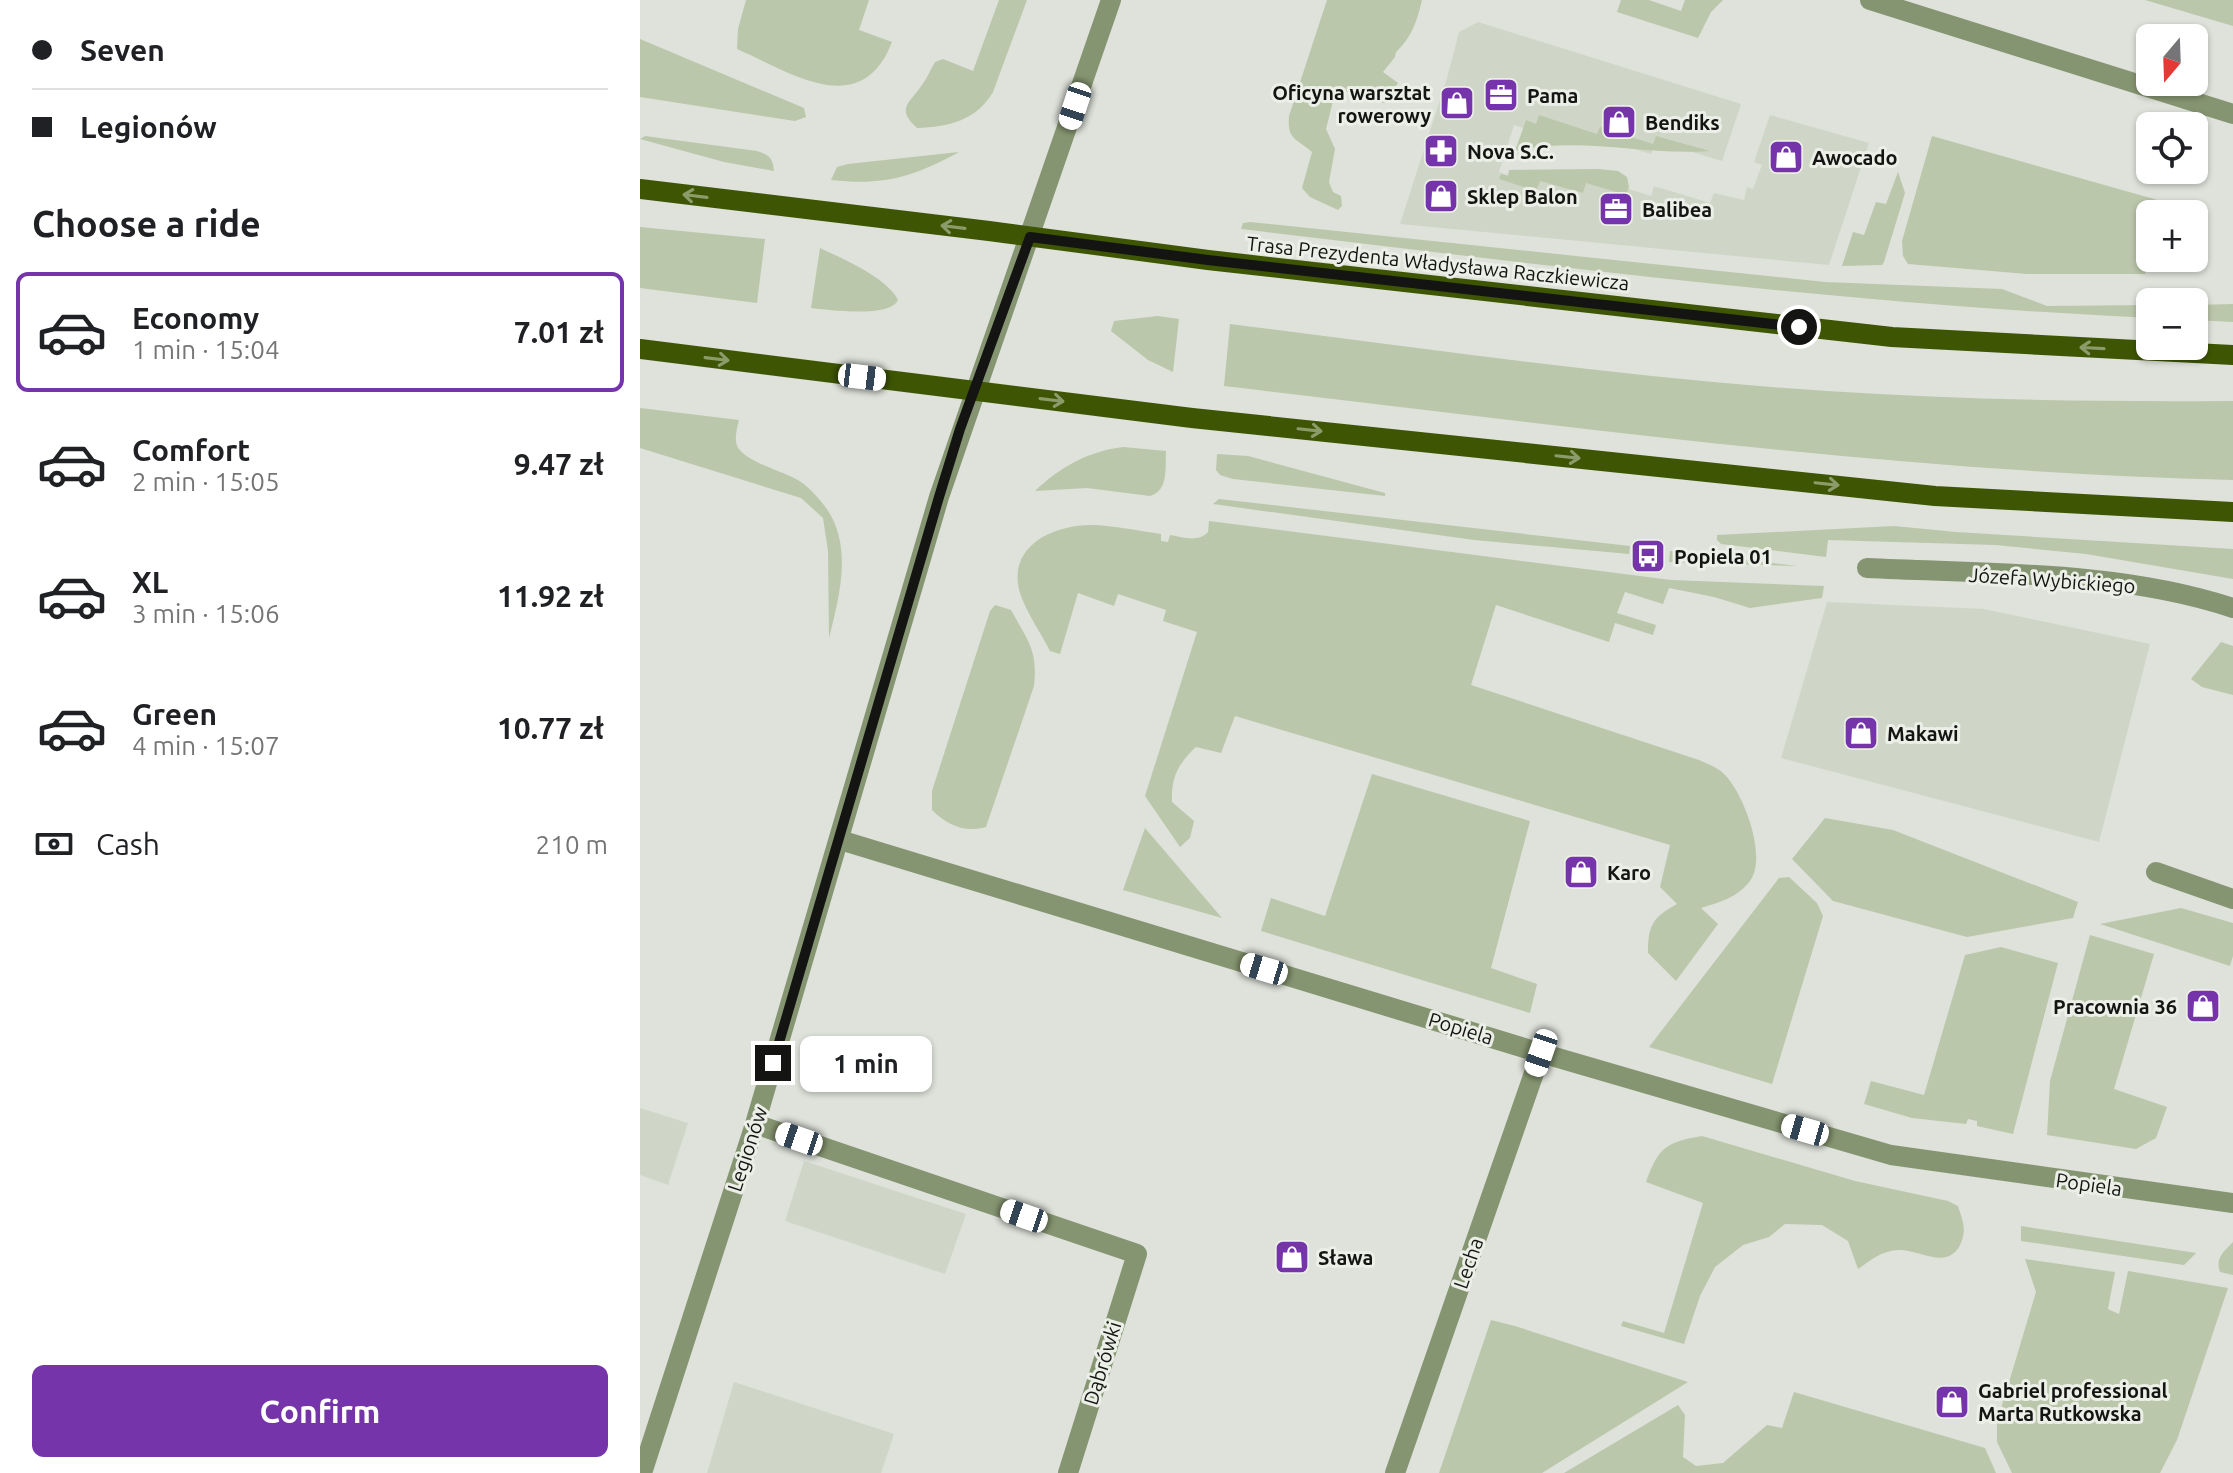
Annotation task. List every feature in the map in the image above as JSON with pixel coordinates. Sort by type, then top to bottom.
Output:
[{"type":"main road","name":"Trasa Prezydenta Władysława Raczkiewicza","points":[[640,189],[1208,260],[1892,337],[2233,355]]},
{"type":"main road","points":[[640,349],[1192,418],[1935,496],[2233,512]]},
{"type":"street","name":"Legionów","points":[[642,1473],[755,1124],[939,497],[1111,0]]},
{"type":"street","points":[[1870,0],[2233,114]]},
{"type":"street","name":"Józefa Wybickiego","points":[[1867,568],[2126,583],[2195,596],[2233,608]]},
{"type":"street","name":"Popiela","points":[[840,840],[1541,1053],[1891,1155],[2233,1203]]},
{"type":"street","points":[[2156,872],[2233,899]]},
{"type":"street","name":"Lecha","points":[[1395,1473],[1541,1053]]},
{"type":"street","name":"Dąbrówki","points":[[755,1124],[1137,1254],[1068,1473]]},
{"type":"shaded area","points":[[1478,22],[1741,104],[1722,161],[1656,141],[1651,154],[1598,138],[1532,131],[1514,125],[1499,172],[1538,185],[1543,171],[1585,183],[1588,176],[1651,196],[1654,186],[1710,203],[1714,193],[1744,200],[1747,187],[1753,189],[1762,165],[1754,162],[1770,115],[1869,143],[1829,265],[1400,224],[1459,32]]},
{"type":"shaded area","points":[[1827,602],[1984,609],[2150,644],[2099,842],[1781,758]]},
{"type":"shaded area","points":[[640,1108],[688,1123],[668,1185],[640,1175]]},
{"type":"shaded area","points":[[804,1161],[966,1214],[945,1274],[785,1221]]},
{"type":"shaded area","points":[[734,1382],[894,1434],[881,1473],[707,1473]]},
{"type":"green space","points":[[746,0],[869,0],[859,30],[892,42],[879,66],[862,80],[843,85],[801,78],[737,49],[738,29]]},
{"type":"green space","points":[[999,0],[1027,0],[993,92],[970,116],[950,124],[917,128],[907,115],[909,101],[935,62],[943,59],[973,71]]},
{"type":"green space","points":[[1327,0],[1422,0],[1410,34],[1383,72],[1398,83],[1385,103],[1371,102],[1344,91],[1333,101],[1326,129],[1335,149],[1329,182],[1333,192],[1341,196],[1342,206],[1338,210],[1310,197],[1302,188],[1312,152],[1294,138],[1289,124]]},
{"type":"green space","points":[[1621,0],[1649,0],[1681,11],[1685,0],[1723,0],[1711,12],[1698,38],[1617,12]]},
{"type":"green space","points":[[2145,0],[2233,0],[2233,26]]},
{"type":"green space","points":[[640,39],[804,108],[806,117],[795,121],[640,97]]},
{"type":"green space","points":[[1539,115],[1597,134],[1600,127],[1653,144],[1656,136],[1710,151],[1564,145],[1515,151],[1526,120],[1536,124]]},
{"type":"green space","points":[[645,136],[757,151],[770,158],[774,171],[724,162],[640,139]]},
{"type":"green space","points":[[1932,136],[2157,200],[2136,200],[2136,272],[2145,274],[2027,274],[1908,264],[1903,256],[1902,241]]},
{"type":"green space","points":[[959,152],[897,178],[866,182],[831,180],[837,167],[848,164]]},
{"type":"green space","points":[[1509,170],[1618,171],[1627,177],[1629,187],[1626,195],[1586,183],[1583,193],[1540,181],[1536,191],[1499,179],[1501,174],[1508,176]]},
{"type":"green space","points":[[1898,172],[1905,193],[1884,262],[1882,265],[1842,266],[1853,232],[1864,235],[1876,202],[1886,204]]},
{"type":"green space","points":[[1243,223],[1825,282],[2002,289],[2047,306],[2136,305],[2136,317],[1922,303],[1695,282],[1241,229]]},
{"type":"green space","points":[[640,227],[765,239],[757,303],[640,288]]},
{"type":"green space","points":[[820,248],[885,284],[898,300],[893,306],[872,311],[811,308]]},
{"type":"green space","points":[[2233,304],[2233,322],[2208,321],[2208,305]]},
{"type":"green space","points":[[1158,316],[1179,319],[1173,372],[1148,360],[1111,331],[1114,321]]},
{"type":"green space","points":[[1230,324],[1528,362],[1752,385],[1979,398],[2233,401],[2233,480],[2106,475],[1854,457],[1601,431],[1224,386]]},
{"type":"green space","points":[[640,408],[739,420],[736,442],[743,453],[807,486],[818,498],[830,513],[841,547],[841,583],[829,638],[828,551],[823,518],[801,498],[640,448]]},
{"type":"green space","points":[[1123,447],[1166,451],[1165,478],[1156,493],[1150,496],[1087,488],[1035,491],[1076,462],[1098,452]]},
{"type":"green space","points":[[1217,454],[1248,456],[1385,493],[1385,496],[1233,479],[1220,475],[1216,470]]},
{"type":"green space","points":[[1219,499],[1630,546],[1629,554],[1474,540],[1213,504]]},
{"type":"green space","points":[[1209,521],[1671,580],[1824,586],[1822,598],[1750,608],[1669,588],[1663,604],[1625,592],[1617,613],[1656,625],[1653,635],[1615,623],[1609,642],[1496,605],[1471,685],[1699,760],[1722,772],[1738,793],[1755,841],[1755,870],[1740,892],[1701,908],[1718,924],[1676,981],[1648,953],[1649,935],[1654,923],[1662,913],[1677,904],[1660,887],[1670,845],[1235,716],[1221,753],[1196,747],[1177,772],[1172,802],[1194,821],[1190,838],[1180,847],[1145,796],[1197,632],[1163,621],[1166,610],[1118,594],[1114,606],[1078,593],[1060,654],[1050,651],[1021,596],[1019,564],[1036,542],[1063,529],[1111,526],[1161,534],[1161,541],[1168,542],[1170,535],[1190,538],[1204,535],[1208,532]]},
{"type":"green space","points":[[1894,526],[2233,549],[2233,579],[2086,554],[1995,545],[1828,540],[1826,557],[1721,544],[1717,540],[1717,535]]},
{"type":"green space","points":[[1670,551],[1798,566],[1669,562]]},
{"type":"green space","points":[[995,605],[1011,610],[1027,638],[1033,654],[1034,686],[986,827],[963,828],[950,824],[932,810],[932,791],[990,611]]},
{"type":"green space","points":[[2221,642],[2233,646],[2233,695],[2202,687],[2191,679]]},
{"type":"green space","points":[[1372,774],[1530,821],[1491,968],[1537,984],[1530,1013],[1261,931],[1271,898],[1325,916]]},
{"type":"green space","points":[[1825,818],[1893,830],[2078,902],[2073,918],[1967,937],[1833,901],[1792,859]]},
{"type":"green space","points":[[1145,828],[1222,918],[1123,890]]},
{"type":"green space","points":[[1789,877],[1817,903],[1823,916],[1772,1084],[1649,1047],[1779,878]]},
{"type":"green space","points":[[2181,908],[2233,923],[2230,966],[2100,924]]},
{"type":"green space","points":[[2090,935],[2154,954],[2114,1089],[2167,1107],[2156,1138],[2136,1149],[2047,1135],[2050,1081]]},
{"type":"green space","points":[[2001,947],[2058,963],[2013,1134],[1977,1126],[1977,1121],[1968,1119],[1966,1124],[1912,1118],[1864,1104],[1871,1081],[1924,1095],[1965,955]]},
{"type":"green space","points":[[1702,1136],[1855,1181],[1948,1201],[1958,1206],[1961,1215],[1964,1229],[1961,1243],[1949,1256],[1941,1258],[1898,1250],[1876,1256],[1858,1269],[1848,1241],[1822,1225],[1785,1224],[1769,1237],[1743,1245],[1715,1267],[1700,1296],[1684,1344],[1621,1326],[1623,1321],[1664,1333],[1703,1203],[1646,1182],[1665,1148]]},
{"type":"green space","points":[[2021,1226],[2196,1253],[2184,1265],[2021,1241]]},
{"type":"green space","points":[[2233,1242],[2233,1275],[2220,1272],[2219,1262]]},
{"type":"green space","points":[[2025,1259],[2115,1272],[2108,1309],[2119,1314],[2128,1271],[2228,1288],[2177,1440],[2160,1473],[2012,1473],[1997,1442],[1997,1422],[2036,1292]]},
{"type":"green space","points":[[1491,1320],[1688,1382],[1542,1473],[1439,1473]]},
{"type":"green space","points":[[1794,1392],[1985,1448],[1996,1473],[1564,1473],[1678,1405],[1685,1415],[1683,1457],[1696,1466],[1723,1463],[1767,1425],[1782,1428]]},
{"type":"place","name":"Pama","points":[[1501,95]]},
{"type":"place","name":"Oficyna warsztat rowerowy","points":[[1457,103]]},
{"type":"place","name":"Bendiks","points":[[1619,122]]},
{"type":"place","name":"Nova S.C.","points":[[1441,151]]},
{"type":"place","name":"Awocado","points":[[1786,157]]},
{"type":"place","name":"Sklep Balon","points":[[1441,196]]},
{"type":"place","name":"Balibea","points":[[1616,209]]},
{"type":"place","name":"Popiela 01","points":[[1648,556]]},
{"type":"place","name":"Makawi","points":[[1861,733]]},
{"type":"place","name":"Karo","points":[[1581,872]]},
{"type":"place","name":"Pracownia 36","points":[[2203,1006]]},
{"type":"place","name":"Sława","points":[[1292,1257]]},
{"type":"place","name":"Gabriel professional Marta Rutkowska","points":[[1952,1402]]},
{"type":"route","points":[[773,1063],[960,429],[1030,237],[1799,327]]}]
